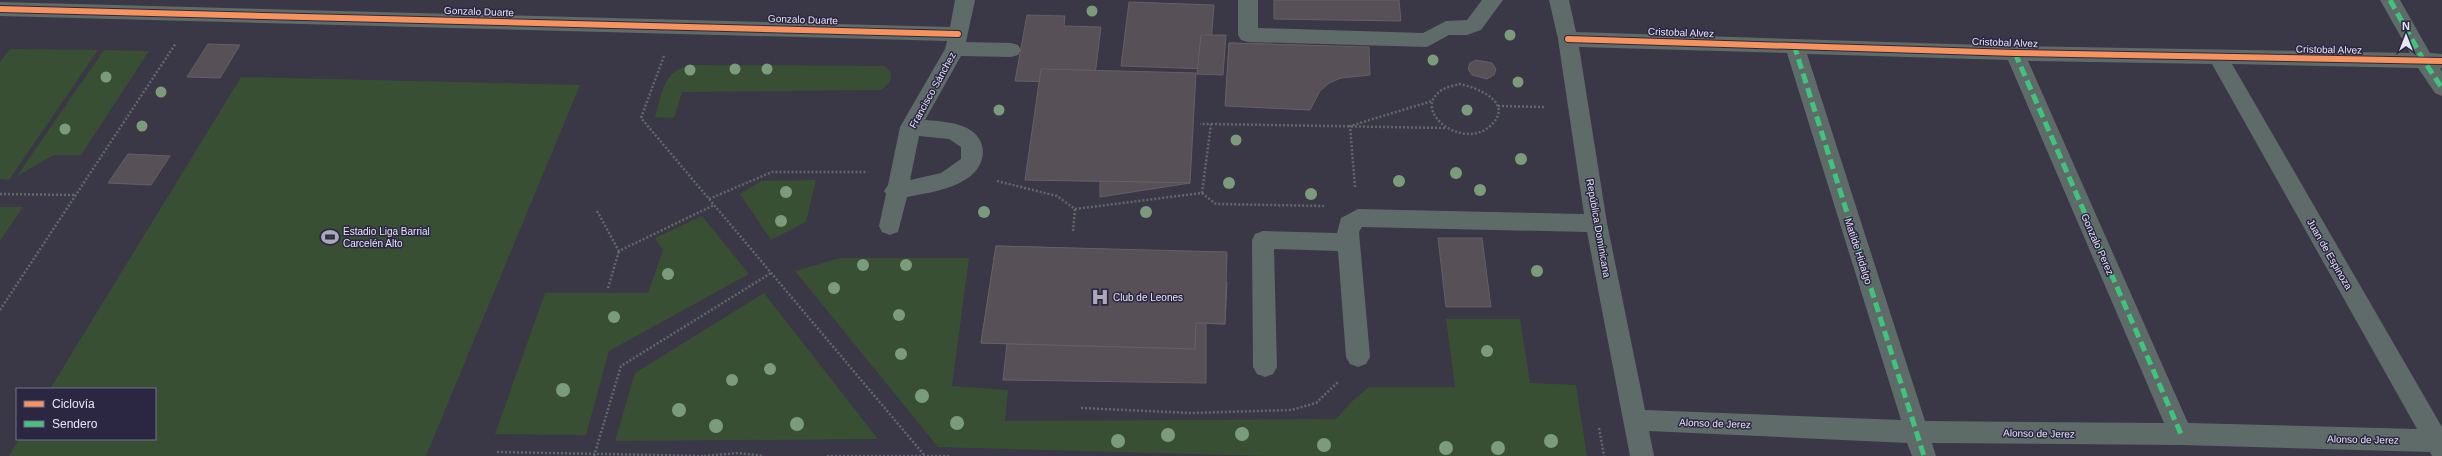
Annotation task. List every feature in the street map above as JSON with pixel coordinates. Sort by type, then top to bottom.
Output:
[{"type":"street","name":"Francisco Sánchez","points":[[890,226],[897,182],[910,127],[956,42],[965,0]]},
{"type":"street","points":[[1248,0],[1248,34],[1427,40],[1446,28],[1457,30],[1474,24],[1480,20],[1486,6],[1493,0]]},
{"type":"street","name":"República Dominicana","points":[[1559,0],[1568,39],[1596,223],[1642,456]]},
{"type":"street","points":[[2390,0],[2433,61],[2442,88]]},
{"type":"street","name":"Gonzalo Duarte","points":[[0,9],[186,9],[677,26],[956,42],[1011,50]]},
{"type":"street","name":"Cristobal Alvez","points":[[1568,39],[2015,53],[2433,61]]},
{"type":"street","name":"Matilde Hidalgo","points":[[1794,45],[1924,456]]},
{"type":"street","name":"Gonzalo Perez","points":[[2015,53],[2181,434]]},
{"type":"street","name":"Juan de Espinoza","points":[[2218,57],[2440,444]]},
{"type":"street","points":[[897,182],[952,177],[965,170],[972,160],[973,148],[968,139],[958,132],[910,127]]},
{"type":"street","points":[[1358,357],[1349,242],[1349,224],[1357,212],[1596,223]]},
{"type":"street","points":[[1266,367],[1263,240],[1349,242]]},
{"type":"street","name":"Alonso de Jerez","points":[[1636,420],[1916,432],[2181,434],[2440,444]]},
{"type":"path","points":[[0,310],[76,195],[186,9]]},
{"type":"path","points":[[677,26],[641,118],[925,456]]},
{"type":"path","points":[[1472,85],[1483,90],[1492,97],[1498,106],[1497,116],[1492,125],[1482,131],[1470,134],[1457,133],[1445,128],[1436,120],[1431,110],[1432,101],[1437,92],[1446,86],[1472,85]]},
{"type":"path","points":[[1498,106],[1547,107],[1546,100]]},
{"type":"path","points":[[1350,126],[1432,101]]},
{"type":"path","points":[[1200,124],[1445,128]]},
{"type":"path","points":[[1202,193],[1211,124]]},
{"type":"path","points":[[952,177],[1000,181],[1057,196],[1075,208],[1202,193],[1216,204],[1357,212],[1350,126]]},
{"type":"path","points":[[709,199],[772,172],[897,182]]},
{"type":"path","points":[[0,194],[76,195]]},
{"type":"path","points":[[619,251],[714,205]]},
{"type":"path","points":[[1073,231],[1075,208]]},
{"type":"path","points":[[597,211],[619,251],[608,288]]},
{"type":"path","points":[[595,454],[621,366],[771,273]]},
{"type":"path","points":[[1081,408],[1191,413],[1244,413],[1291,410],[1316,403],[1346,375],[1358,357]]},
{"type":"path","points":[[498,452],[704,456],[738,453],[764,456]]},
{"type":"path","points":[[827,456],[950,456]]},
{"type":"green space","points":[[10,49],[98,50],[9,180],[0,179],[0,62]]},
{"type":"green space","points":[[104,50],[149,51],[81,155],[54,155],[17,176]]},
{"type":"green space","points":[[691,65],[885,66],[890,73],[891,79],[890,82],[881,90],[682,92],[674,118],[655,117],[662,92],[669,78],[675,72]]},
{"type":"green space","name":"Estadio Liga Barrial Carcelén Alto","points":[[241,77],[580,85],[426,456],[9,456],[18,440],[156,440],[156,388],[51,388]]},
{"type":"green space","points":[[816,180],[806,222],[771,240],[740,194],[761,181]]},
{"type":"green space","points":[[0,207],[23,207],[0,241]]},
{"type":"green space","points":[[702,216],[749,274],[609,351],[586,435],[495,434],[545,293],[648,293],[663,250],[655,238]]},
{"type":"green space","points":[[840,258],[969,258],[952,386],[1008,390],[1005,421],[1336,419],[1350,403],[1369,387],[1455,387],[1446,319],[1520,319],[1530,383],[1576,385],[1587,456],[1268,456],[938,447],[795,271]]},
{"type":"green space","points":[[764,293],[878,439],[615,441],[635,373]]},
{"type":"building","points":[[1274,0],[1399,0],[1401,21],[1274,19]]},
{"type":"building","points":[[1129,2],[1214,5],[1209,69],[1121,66]]},
{"type":"building","points":[[1027,15],[1065,16],[1064,26],[1101,27],[1094,83],[1015,81]]},
{"type":"building","points":[[1201,35],[1226,35],[1223,75],[1197,74]]},
{"type":"building","points":[[1229,43],[1327,46],[1326,85],[1227,82]]},
{"type":"building","points":[[1229,43],[1369,47],[1370,75],[1341,78],[1329,83],[1320,91],[1310,110],[1225,106]]},
{"type":"building","points":[[208,44],[240,45],[220,78],[187,77]]},
{"type":"building","points":[[1476,60],[1492,63],[1496,69],[1494,75],[1487,79],[1472,75],[1468,69],[1470,63]]},
{"type":"building","points":[[1041,69],[1196,73],[1190,183],[1025,180]]},
{"type":"building","points":[[128,154],[170,156],[151,185],[108,183]]},
{"type":"building","points":[[1100,181],[1190,183],[1100,197]]},
{"type":"building","points":[[1438,238],[1482,238],[1491,307],[1446,307]]},
{"type":"building","points":[[996,246],[1130,250],[1128,282],[1227,282],[1225,324],[1196,323],[1195,349],[981,343]]},
{"type":"building","points":[[996,246],[1227,252],[1225,324],[1196,323],[1195,349],[981,343]]},
{"type":"building","points":[[1196,323],[1206,323],[1206,383],[1003,380],[1007,344],[1195,349]]},
{"type":"marked path","points":[[2390,0],[2424,61],[2442,88]]},
{"type":"marked path","points":[[1794,45],[1924,456]]},
{"type":"marked path","points":[[2015,53],[2181,434]]},
{"type":"cycle path","points":[[0,9],[958,34]]},
{"type":"cycle path","points":[[1568,39],[2015,53],[2442,61]]},
{"type":"place","name":"Estadio Liga Barrial Carcelén Alto","points":[[330,237]]},
{"type":"place","name":"Club de Leones","points":[[1100,297]]}]
